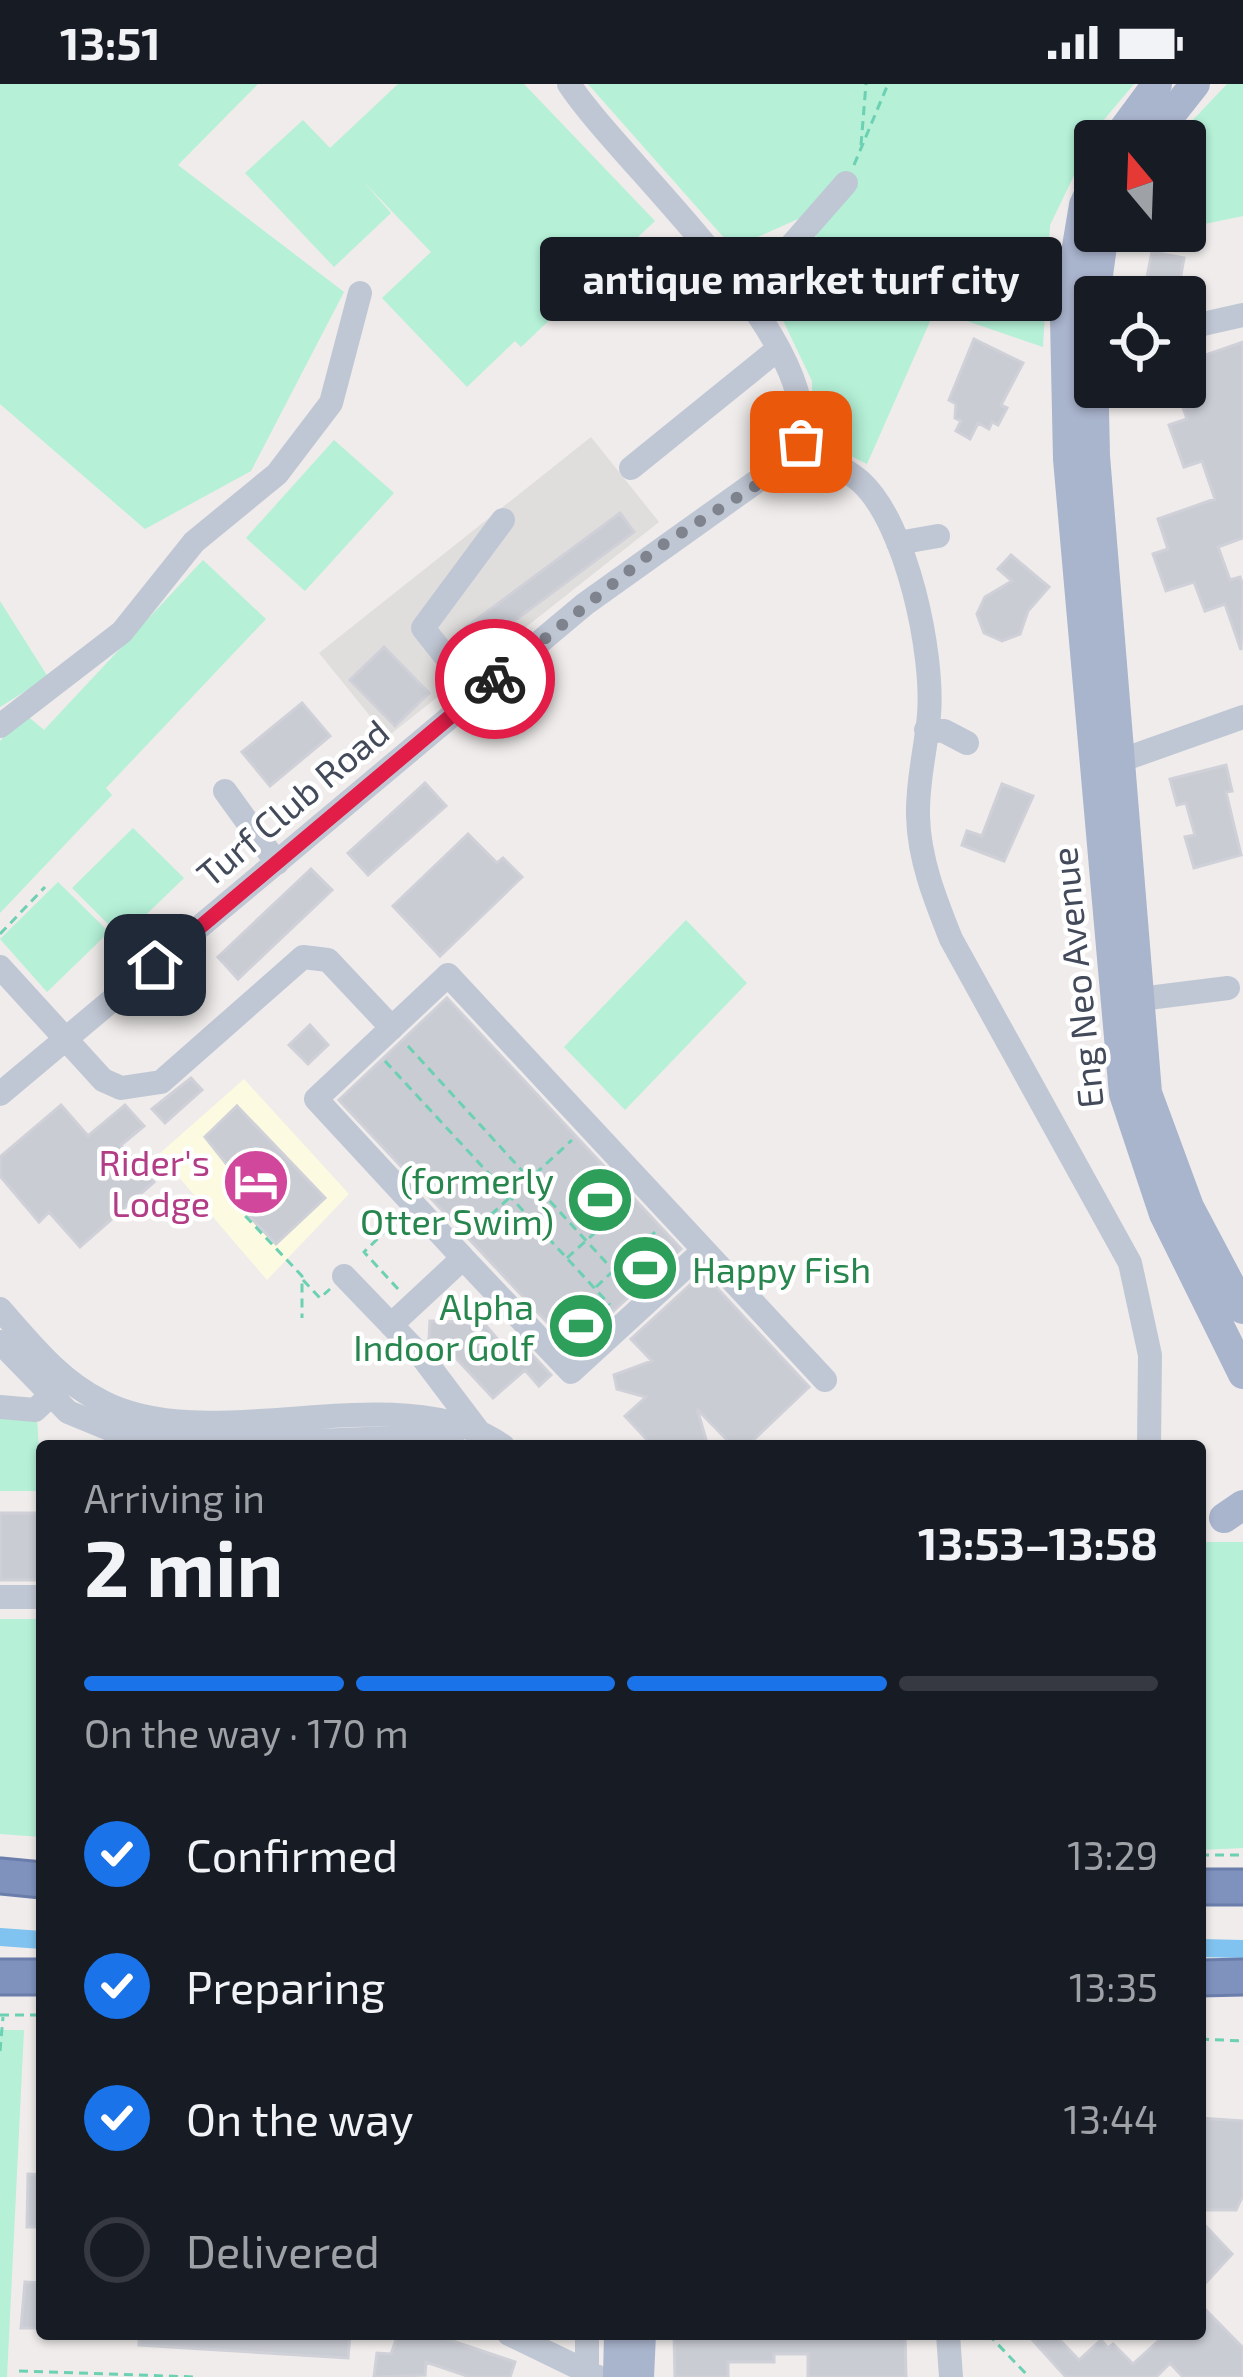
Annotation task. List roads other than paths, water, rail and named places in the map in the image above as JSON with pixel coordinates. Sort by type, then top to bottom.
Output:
[{"type":"highway","points":[[0,1876],[36,1878]]},
{"type":"highway","points":[[1206,1887],[1243,1887]]},
{"type":"highway","points":[[0,1977],[36,1977]]},
{"type":"highway","points":[[1206,1978],[1243,1977]]},
{"type":"main road","points":[[1130,120],[1157,84]]},
{"type":"main road","points":[[1167,120],[1195,84]]},
{"type":"main road","name":"Eng Neo Avenue","points":[[1076,252],[1065,318],[1068,459],[1105,756],[1134,1137],[1164,1214],[1243,1374]]},
{"type":"main road","name":"Eng Neo Avenue","points":[[1094,408],[1105,756]]},
{"type":"main road","name":"Eng Neo Avenue","points":[[1127,1000],[1156,1127],[1189,1207],[1243,1309]]},
{"type":"main road","points":[[618,2377],[619,2340]]},
{"type":"main road","points":[[639,2377],[641,2340]]},
{"type":"street","name":"Turf Club Road","points":[[0,1094],[656,549],[774,474],[795,454],[804,406],[747,296],[569,84]]},
{"type":"street","points":[[747,296],[846,183]]},
{"type":"street","points":[[0,726],[122,632],[194,542],[277,474],[331,403],[360,293]]},
{"type":"street","points":[[1206,323],[1243,315]]},
{"type":"street","points":[[631,468],[777,350]]},
{"type":"street","points":[[807,447],[861,482],[882,508],[898,543],[921,633],[926,730],[918,818],[931,889],[951,939],[1130,1263],[1150,1355],[1149,1440]]},
{"type":"street","points":[[476,695],[424,628],[502,520]]},
{"type":"street","points":[[898,543],[938,536]]},
{"type":"street","points":[[1105,756],[1160,744],[1243,716]]},
{"type":"street","points":[[926,730],[944,730],[967,743]]},
{"type":"street","points":[[225,791],[277,863]]},
{"type":"street","points":[[0,967],[104,1080],[121,1088],[161,1082],[290,965],[317,955],[328,959],[392,1028]]},
{"type":"street","points":[[704,1250],[571,1372],[316,1099],[448,975],[646,1186],[825,1380]]},
{"type":"street","points":[[1127,1000],[1228,988]]},
{"type":"street","points":[[391,1325],[459,1253]]},
{"type":"street","points":[[344,1276],[391,1325],[481,1437]]},
{"type":"street","points":[[0,1309],[71,1383],[106,1404],[240,1421],[430,1417],[481,1437]]},
{"type":"street","points":[[0,1342],[50,1396],[99,1428],[152,1439],[198,1440]]},
{"type":"street","points":[[0,1408],[35,1410],[50,1396]]},
{"type":"street","points":[[341,1440],[430,1440]]},
{"type":"street","points":[[0,1597],[36,1597]]},
{"type":"street","points":[[521,2340],[592,2375]]},
{"type":"street","points":[[588,2340],[592,2375]]},
{"type":"street","points":[[948,2340],[951,2377]]},
{"type":"waterway","points":[[0,1937],[36,1940]]},
{"type":"waterway","points":[[1206,1948],[1243,1949]]},
{"type":"place","name":"antique market turf city","points":[[801,442]]},
{"type":"place","name":"Rider's Lodge","points":[[256,1182]]},
{"type":"place","name":"(formerly Otter Swim)","points":[[600,1200]]},
{"type":"place","name":"Happy Fish","points":[[645,1268]]},
{"type":"place","name":"Alpha Indoor Golf","points":[[581,1326]]}]
